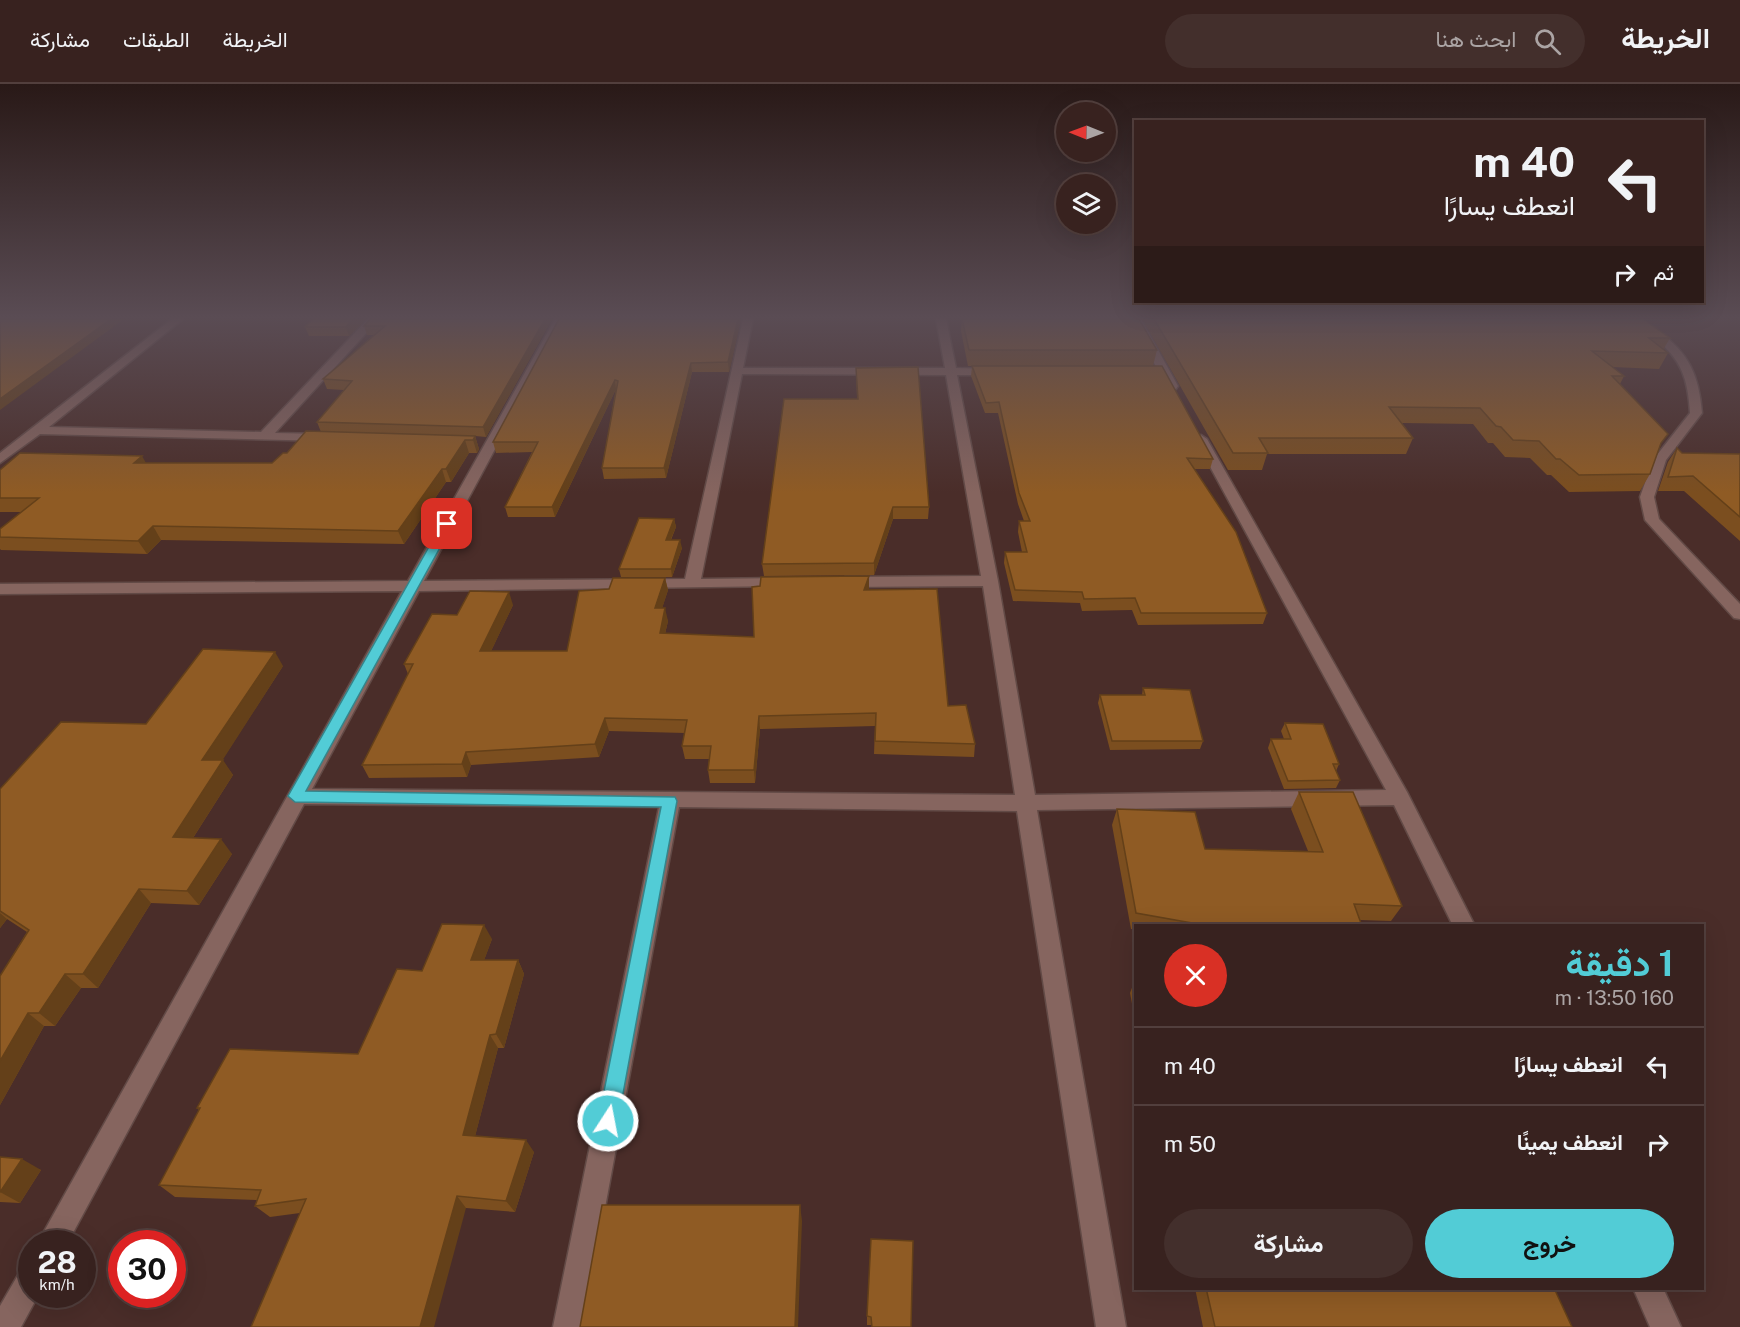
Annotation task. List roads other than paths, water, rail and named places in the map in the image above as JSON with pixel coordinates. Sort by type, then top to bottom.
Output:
[{"type":"street","points":[[0,459],[6,449],[36,430],[104,377]]},
{"type":"street","points":[[264,437],[320,377]]},
{"type":"street","points":[[59,1230],[295,796],[414,585],[485,442],[525,377]]},
{"type":"street","points":[[692,583],[738,377]]},
{"type":"street","points":[[951,377],[990,581],[1024,803],[1111,1327]]},
{"type":"street","points":[[1162,377],[1181,403]]},
{"type":"street","points":[[1693,377],[1696,413],[1660,460],[1647,497],[1652,520],[1740,614]]},
{"type":"street","points":[[1193,423],[1400,797],[1463,924]]},
{"type":"street","points":[[36,430],[335,439]]},
{"type":"street","points":[[823,582],[990,581]]},
{"type":"street","points":[[0,589],[799,582]]},
{"type":"street","points":[[295,796],[1024,803],[1400,797]]},
{"type":"street","points":[[568,1327],[670,801]]},
{"type":"street","points":[[1648,1290],[1666,1327]]},
{"type":"street","points":[[5,1327],[18,1303]]}]
